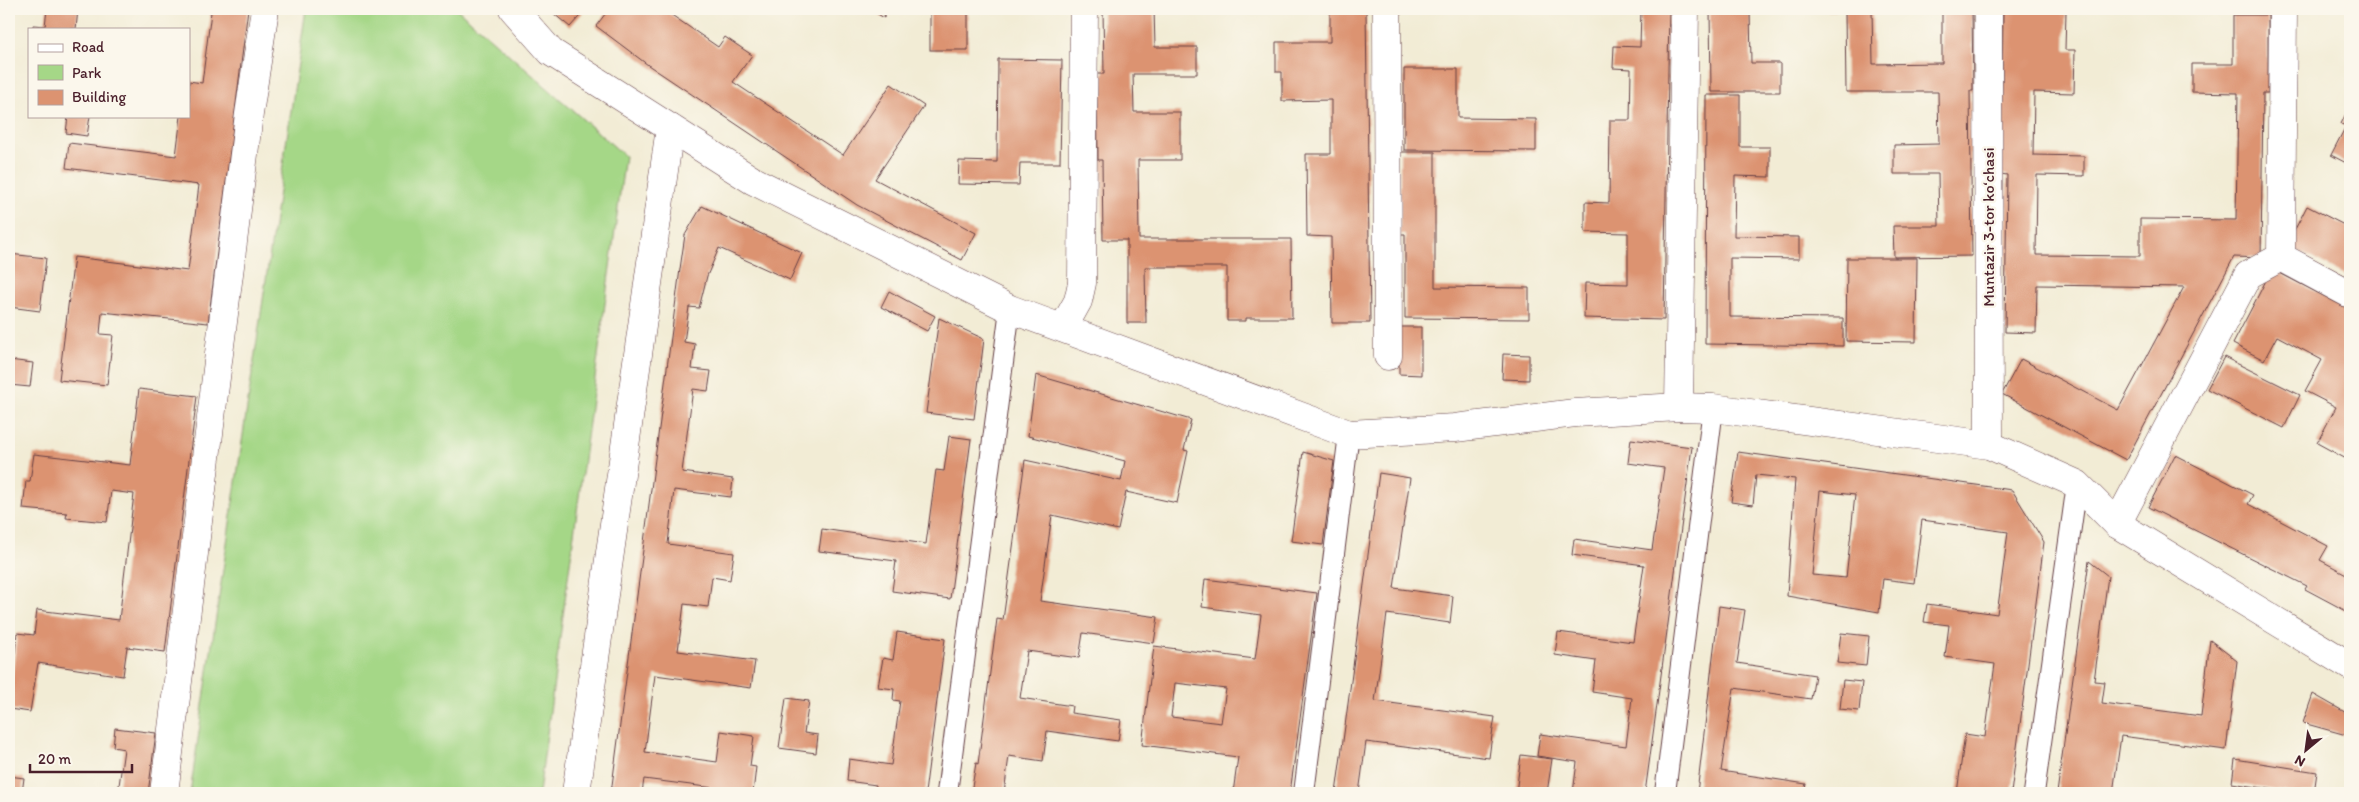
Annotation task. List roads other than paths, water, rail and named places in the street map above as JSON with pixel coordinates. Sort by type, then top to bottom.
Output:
[{"type":"street","points":[[164,793],[249,114],[265,9]]},
{"type":"street","points":[[513,9],[551,52],[752,180],[1010,309],[1349,434],[1455,428],[1575,413],[1680,406],[1713,408],[1990,445],[2077,484],[2117,524],[2350,666]]},
{"type":"street","points":[[1063,328],[1078,301],[1082,283],[1084,9]]},
{"type":"street","points":[[1387,9],[1388,356]]},
{"type":"street","points":[[1680,406],[1685,9]]},
{"type":"street","name":"Muntazir 3-tor koʻchasi","points":[[1988,9],[1990,445]]},
{"type":"street","points":[[2281,257],[2283,9]]},
{"type":"street","points":[[576,793],[670,128]]},
{"type":"street","points":[[2281,257],[2350,294]]},
{"type":"street","points":[[2117,524],[2248,275],[2281,257]]},
{"type":"lane","points":[[947,793],[1010,309]]},
{"type":"lane","points":[[1665,793],[1713,408]]},
{"type":"lane","points":[[1304,793],[1349,434]]},
{"type":"lane","points":[[2034,793],[2077,484]]}]
